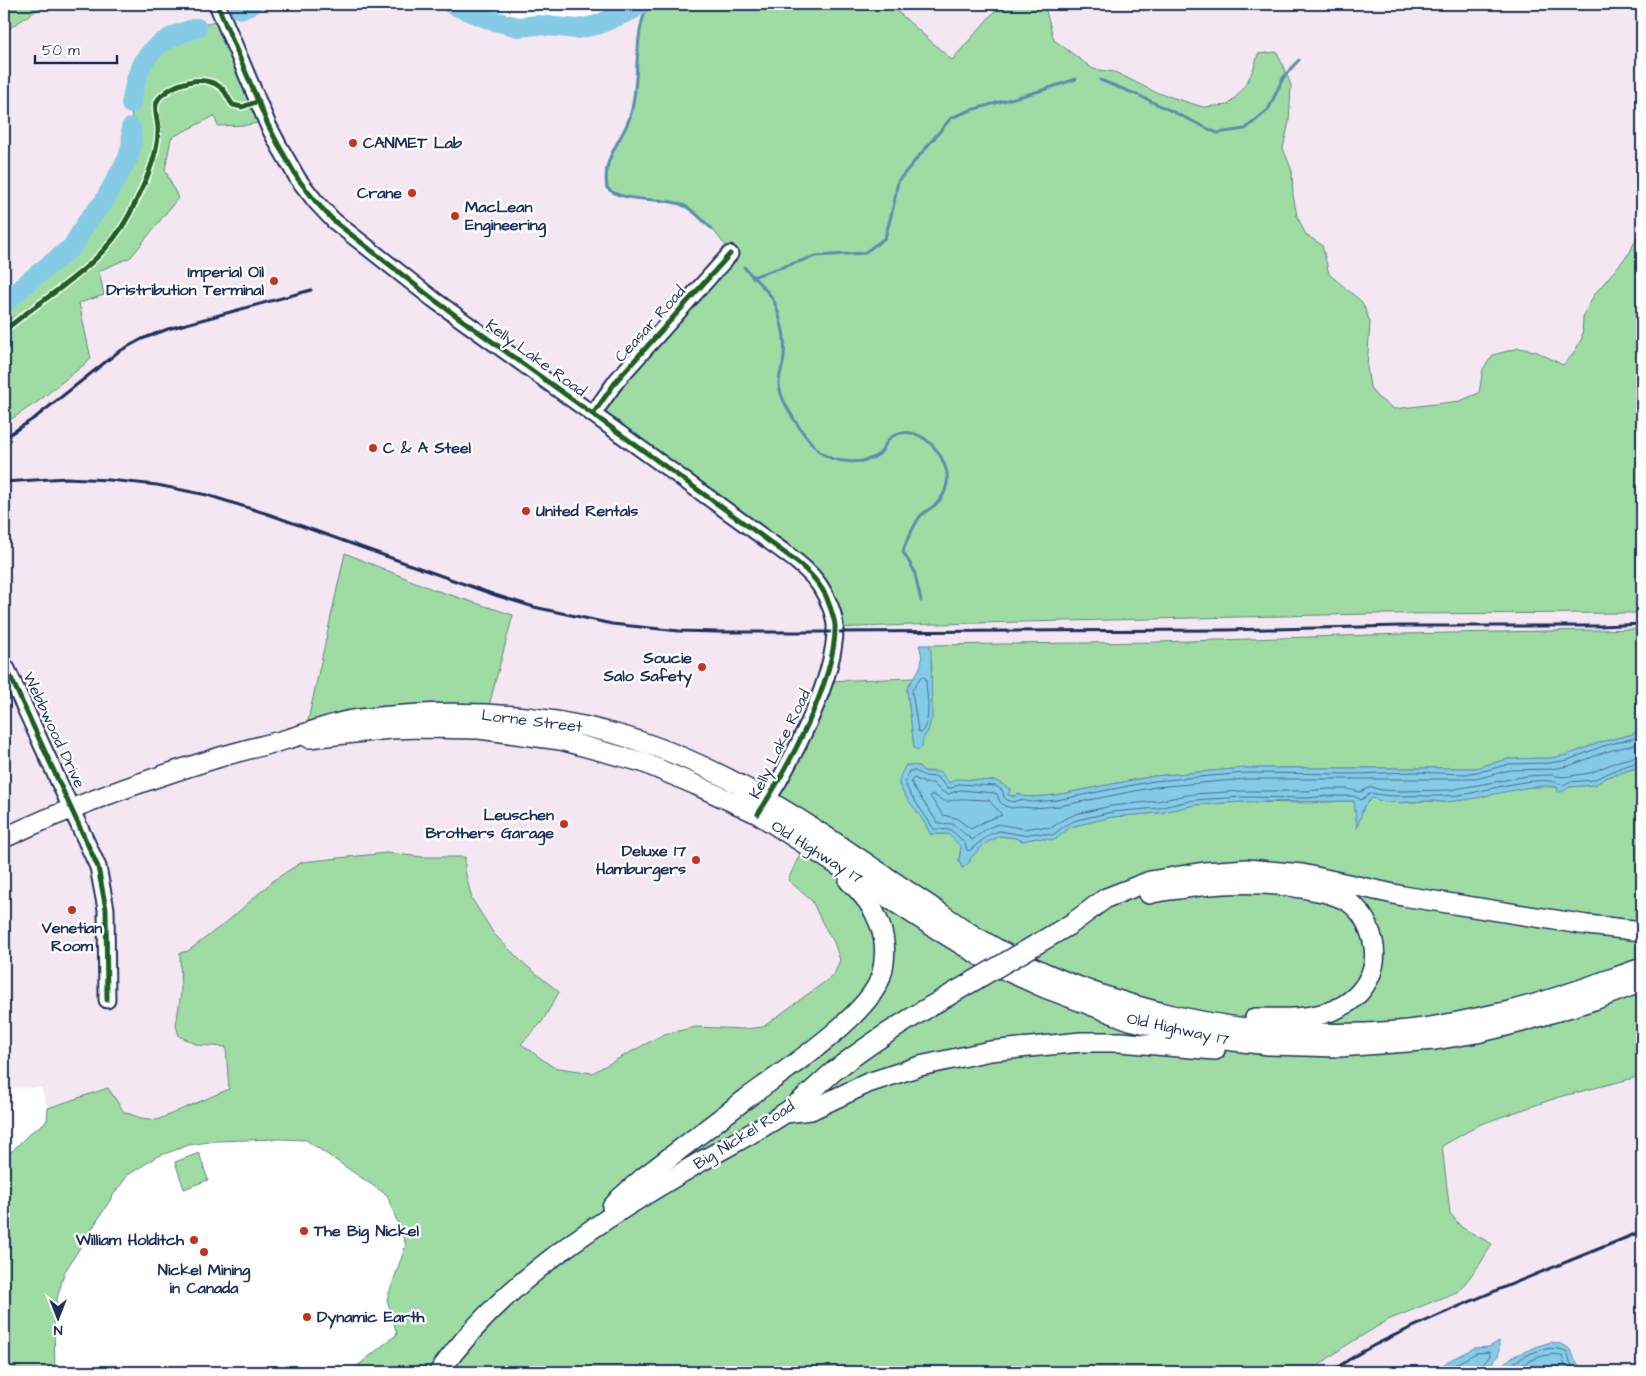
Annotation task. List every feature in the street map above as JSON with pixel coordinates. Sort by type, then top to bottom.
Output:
[{"type":"main road","name":"Lorne Street","points":[[4,838],[156,778],[221,757],[285,740],[421,728],[479,729],[560,740],[642,762],[696,785],[763,807]]},
{"type":"main road","name":"Old Highway 17","points":[[763,807],[830,860],[998,967],[1044,988],[1130,1020],[1198,1036],[1269,1045],[1339,1047],[1385,1045],[1443,1039],[1522,1022],[1594,1000],[1642,982]]},
{"type":"main road","name":"Old Highway 17","points":[[763,807],[977,938],[1032,966],[1084,989],[1176,1017],[1253,1029],[1320,1034],[1402,1030],[1514,1010],[1642,968]]},
{"type":"main road","points":[[598,1224],[620,1198],[644,1177],[808,1053],[853,1016],[872,992],[880,978],[884,957],[882,926],[874,909],[863,894],[838,872],[830,860]]},
{"type":"main road","points":[[1071,924],[1106,898],[1150,881],[1204,872],[1247,869],[1302,874],[1403,896],[1587,925],[1642,931]]},
{"type":"main road","points":[[1071,924],[1153,893],[1240,882],[1284,885],[1319,891],[1347,901],[1366,920],[1374,943],[1375,961],[1372,973],[1353,1000],[1332,1012],[1304,1017],[1236,1016],[1204,1022]]},
{"type":"main road","name":"Big Nickel Road","points":[[439,1372],[481,1321],[501,1301],[538,1268],[598,1224],[785,1113],[834,1072],[905,1020],[1071,924]]},
{"type":"main road","points":[[785,1113],[811,1110],[868,1083],[913,1069],[990,1051],[1081,1042],[1120,1042],[1245,1052],[1269,1045]]},
{"type":"street","name":"Kelly Lake Road","points":[[218,6],[279,146],[298,179],[334,221],[360,244],[433,299],[760,534],[810,574],[826,596],[835,624],[831,660],[815,708],[763,807]]},
{"type":"street","name":"Ceasar Road","points":[[592,414],[617,380],[730,254]]},
{"type":"street","name":"Webbwood Drive","points":[[4,666],[98,867],[106,909],[107,1000]]},
{"type":"shaded area","points":[[46,4],[217,4],[222,16],[253,4],[450,4],[490,21],[518,27],[539,26],[577,29],[597,25],[632,11],[641,4],[648,4],[639,27],[632,106],[626,125],[620,135],[605,185],[660,201],[679,204],[691,209],[731,252],[810,574],[834,628],[1368,614],[1642,613],[1642,629],[1157,642],[920,645],[922,661],[915,678],[823,681],[768,799],[682,756],[487,713],[512,615],[432,589],[421,729],[611,754],[804,845],[788,880],[812,901],[834,942],[840,960],[834,975],[763,1027],[744,1029],[696,1027],[664,1034],[593,1073],[553,1067],[520,1043],[542,1022],[537,976],[494,934],[472,900],[465,871],[465,858],[422,857],[386,853],[274,880],[228,921],[187,951],[180,953],[181,993],[176,1025],[179,1035],[198,1045],[227,1047],[229,1089],[157,1120],[141,1118],[124,1112],[70,1100],[48,1108],[41,1088],[4,1088],[4,424],[40,400],[79,303],[98,271],[131,257],[165,170],[171,138],[214,116],[219,126],[247,125],[265,121],[223,18],[180,33],[132,127],[133,142],[129,159],[104,204],[88,221],[73,248],[29,282],[7,302],[4,302],[4,32]]},
{"type":"shaded area","points":[[889,4],[1001,4],[952,60]]},
{"type":"shaded area","points":[[1044,4],[1642,4],[1642,226],[1630,252],[1594,295],[1583,317],[1583,338],[1563,366],[1535,351],[1481,381],[1479,393],[1461,401],[1394,409],[1377,397],[1370,387],[1367,368],[1368,347],[1344,288],[1329,274],[1322,245],[1306,235],[1297,216],[1293,195],[1292,171],[1283,148],[1289,122],[1258,54],[1254,72],[1240,93],[1228,105],[1203,107],[1155,92],[1116,72],[1093,69],[1054,40]]},
{"type":"shaded area","points":[[1642,1076],[1642,1372],[1310,1372],[1342,1348],[1388,1320],[1459,1291],[1481,1264],[1492,1244],[1461,1227],[1450,1213],[1442,1146],[1481,1124],[1559,1097]]},
{"type":"green space","points":[[4,4],[46,4],[4,32]]},
{"type":"green space","points":[[648,4],[889,4],[952,60],[1001,4],[1044,4],[1054,40],[1093,69],[1115,72],[1155,92],[1203,107],[1228,105],[1247,82],[1258,54],[1277,52],[1291,85],[1289,122],[1283,148],[1292,171],[1293,195],[1297,216],[1306,235],[1322,245],[1329,274],[1362,302],[1370,322],[1367,368],[1370,387],[1377,397],[1394,409],[1460,401],[1479,393],[1483,369],[1493,355],[1519,348],[1535,351],[1563,365],[1573,354],[1582,338],[1583,317],[1594,295],[1630,252],[1642,226],[1642,613],[1368,614],[834,628],[818,585],[591,415],[731,252],[709,226],[689,209],[672,203],[622,196],[606,188],[606,167],[626,126],[633,103],[640,32]]},
{"type":"green space","points":[[222,17],[266,121],[247,125],[218,126],[214,116],[171,138],[165,170],[178,198],[131,257],[99,271],[104,295],[79,303],[91,359],[40,400],[4,424],[4,302],[8,302],[29,282],[73,248],[88,221],[104,204],[129,159],[133,142],[131,104],[144,63],[163,43],[180,33],[196,29]]},
{"type":"green space","points":[[345,553],[432,589],[513,615],[487,713],[305,734]]},
{"type":"green space","points":[[1642,629],[1642,728],[1633,734],[1601,742],[1567,755],[1550,758],[1508,759],[1475,768],[1246,768],[1154,776],[1056,795],[1033,797],[1008,795],[1010,789],[987,783],[966,781],[949,783],[935,771],[926,771],[922,770],[919,766],[906,765],[899,784],[930,834],[948,834],[961,847],[959,860],[962,868],[986,843],[1000,836],[1023,841],[1036,838],[1054,840],[1069,828],[1112,817],[1159,813],[1195,805],[1243,802],[1309,803],[1354,801],[1357,826],[1364,806],[1372,798],[1402,803],[1443,802],[1529,787],[1595,785],[1605,778],[1642,766],[1642,967],[1426,1026],[1233,1025],[1031,965],[768,799],[823,681],[915,678],[907,689],[914,748],[928,731],[932,705],[932,667],[929,645],[1157,642]]},
{"type":"green space","points":[[804,845],[937,931],[1271,1045],[1642,983],[1642,1076],[1559,1097],[1481,1124],[1442,1146],[1450,1213],[1461,1227],[1492,1244],[1480,1264],[1459,1291],[1388,1320],[1342,1348],[1310,1372],[356,1372],[356,1367],[397,1334],[387,1299],[406,1245],[387,1195],[306,1140],[279,1139],[215,1141],[189,1145],[156,1157],[128,1175],[64,1273],[57,1299],[54,1323],[55,1372],[4,1372],[4,1154],[10,1153],[30,1133],[47,1121],[48,1108],[108,1088],[124,1112],[141,1118],[157,1120],[229,1089],[226,1047],[198,1045],[179,1036],[176,1025],[181,993],[180,953],[188,951],[228,921],[274,880],[302,862],[386,853],[422,857],[465,857],[465,871],[472,899],[494,934],[522,962],[559,992],[542,1022],[521,1044],[553,1067],[592,1073],[664,1034],[696,1027],[744,1029],[763,1027],[834,975],[840,960],[834,942],[812,901],[788,880]]},
{"type":"green space","points":[[199,1153],[208,1180],[184,1189],[175,1162]]},
{"type":"water","points":[[919,645],[929,645],[931,651],[932,717],[928,731],[923,739],[922,747],[918,750],[914,748],[907,689],[921,665],[922,659]]},
{"type":"water","points":[[1642,728],[1642,766],[1605,778],[1595,785],[1569,787],[1564,791],[1558,792],[1557,787],[1536,786],[1471,799],[1444,802],[1391,802],[1372,798],[1364,806],[1357,828],[1354,801],[1243,802],[1195,805],[1159,813],[1112,817],[1078,825],[1069,828],[1055,840],[1036,838],[1023,841],[1000,836],[986,843],[971,857],[969,863],[962,868],[959,860],[961,847],[948,834],[930,834],[899,783],[900,776],[906,765],[919,766],[926,772],[941,772],[949,783],[956,779],[997,781],[1010,789],[1008,795],[1014,797],[1018,793],[1023,796],[1033,797],[1056,795],[1154,776],[1246,768],[1475,768],[1508,759],[1550,758],[1567,755],[1601,742],[1633,734]]},
{"type":"water","points":[[1499,1341],[1498,1356],[1486,1370],[1487,1372],[1432,1372],[1474,1348],[1489,1347]]},
{"type":"water","points":[[1551,1342],[1566,1346],[1580,1367],[1586,1372],[1495,1372],[1512,1357]]},
{"type":"waterway","points":[[240,9],[252,4]]},
{"type":"waterway","points":[[451,4],[491,20],[518,27],[538,25],[577,29],[597,25],[632,10],[640,4]]},
{"type":"waterway","points":[[648,4],[640,32],[635,89],[630,117],[607,167],[607,188],[622,196],[680,204],[692,211],[711,228]]},
{"type":"waterway","points":[[131,104],[139,72],[153,50],[167,40],[197,28]]},
{"type":"waterway","points":[[1100,80],[1138,95],[1217,133],[1245,129],[1268,110],[1283,78],[1299,60]]},
{"type":"waterway","points":[[752,277],[816,256],[864,253],[885,238],[898,181],[951,118],[971,110],[1076,79]]},
{"type":"waterway","points":[[4,301],[7,301],[72,247],[88,220],[103,203],[128,158],[132,142],[131,128]]},
{"type":"waterway","points":[[744,267],[766,290],[775,305],[784,340],[784,360],[779,380],[780,391],[794,419],[819,451],[840,460],[865,460],[879,454],[893,436],[910,433],[925,439],[942,458],[947,476],[943,496],[919,518],[903,552],[914,570],[921,601]]},
{"type":"railway","points":[[4,438],[36,417],[118,352],[142,339],[168,329],[311,290]]},
{"type":"railway","points":[[4,482],[66,478],[109,480],[157,485],[207,495],[268,514],[495,595],[534,607],[612,624],[679,631],[1226,630],[1642,624]]},
{"type":"railway","points":[[1331,1372],[1390,1337],[1481,1297],[1642,1231]]},
{"type":"cycle path","points":[[217,4],[268,125],[279,146],[298,179],[334,221],[433,299],[787,554],[805,569],[820,586],[829,603],[835,625],[828,671],[796,749],[758,814]]},
{"type":"cycle path","points":[[4,331],[89,265],[118,233],[139,196],[156,151],[158,140],[156,104],[161,96],[181,84],[206,81],[222,89],[233,105],[242,107],[259,101]]},
{"type":"cycle path","points":[[593,414],[617,380],[730,254]]},
{"type":"cycle path","points":[[4,666],[98,867],[106,909],[107,1000]]},
{"type":"place","name":"CANMET Lab","points":[[353,143]]},
{"type":"place","name":"Crane","points":[[412,193]]},
{"type":"place","name":"MacLean Engineering","points":[[455,216]]},
{"type":"place","name":"Imperial Oil Dristribution Terminal","points":[[274,281]]},
{"type":"place","name":"C & A Steel","points":[[373,448]]},
{"type":"place","name":"United Rentals","points":[[526,511]]},
{"type":"place","name":"Soucie Salo Safety","points":[[702,667]]},
{"type":"place","name":"Leuschen Brothers Garage","points":[[564,824]]},
{"type":"place","name":"Deluxe 17 Hamburgers","points":[[696,860]]},
{"type":"place","name":"Venetian Room","points":[[72,910]]},
{"type":"place","name":"The Big Nickel","points":[[304,1231]]},
{"type":"place","name":"William Holditch","points":[[194,1240]]},
{"type":"place","name":"Nickel Mining in Canada","points":[[204,1252]]},
{"type":"place","name":"Dynamic Earth","points":[[307,1317]]}]
